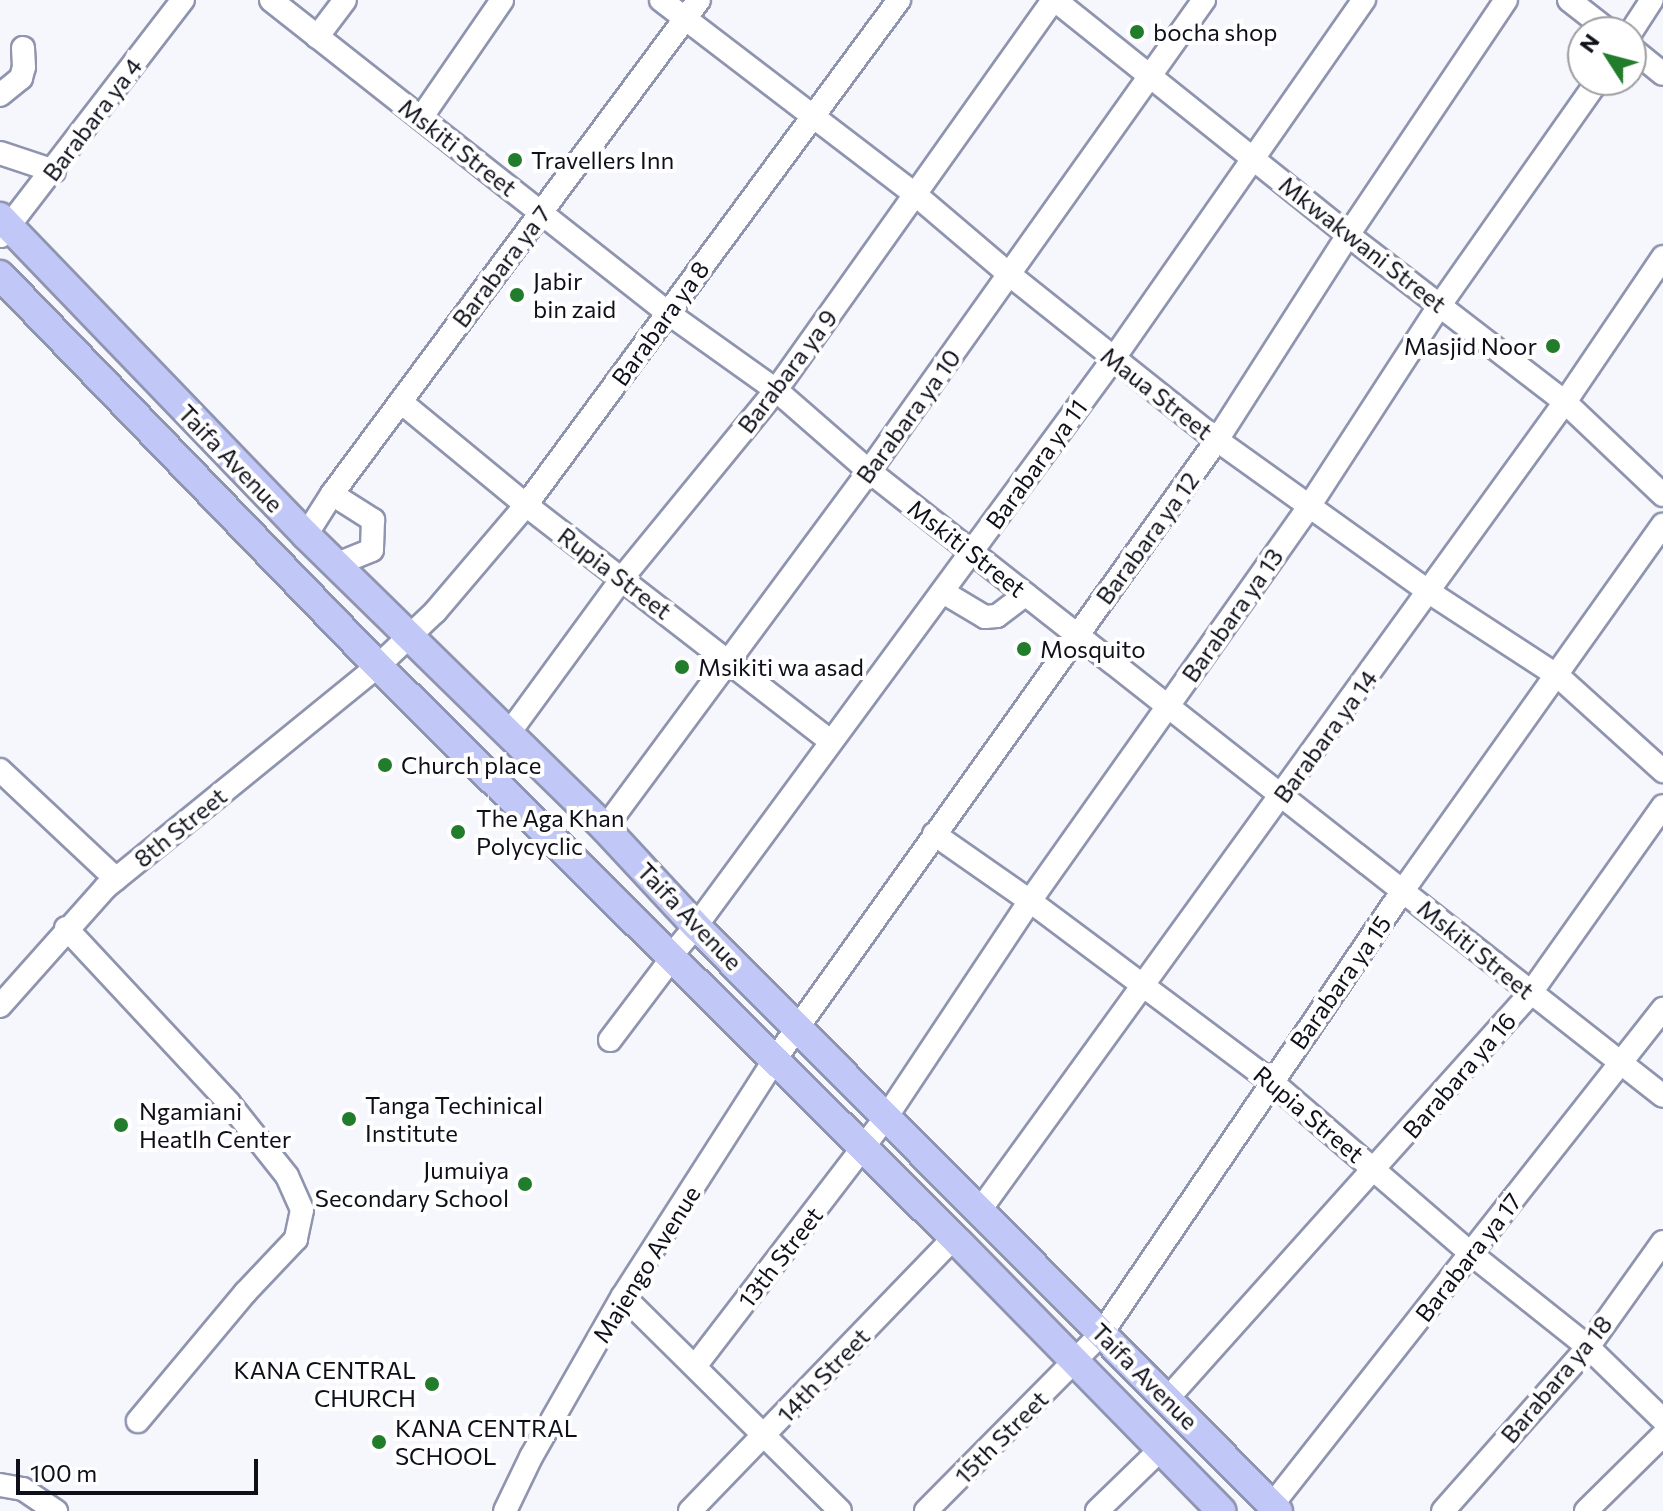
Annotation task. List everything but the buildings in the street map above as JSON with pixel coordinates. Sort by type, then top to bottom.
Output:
[{"type":"main road","name":"Taifa Avenue","points":[[3,227],[306,535],[605,828],[696,926],[798,1025],[1275,1508]]},
{"type":"main road","name":"Taifa Avenue","points":[[0,275],[378,666],[773,1062],[954,1238],[1221,1511]]},
{"type":"main road","points":[[92,373],[120,344]]},
{"type":"street","name":"Barabara ya 4","points":[[3,227],[54,171],[183,0]]},
{"type":"street","name":"Mskiti Street","points":[[271,0],[668,313],[776,390],[869,471],[1281,796],[1404,889],[1530,994],[1663,1096]]},
{"type":"street","points":[[317,37],[345,0]]},
{"type":"street","points":[[421,118],[502,0]]},
{"type":"street","name":"Maua Street","points":[[661,0],[916,195],[1010,275],[1217,440],[1429,592],[1558,676],[1663,771]]},
{"type":"street","name":"Barabara ya 7","points":[[306,535],[332,494],[699,0]]},
{"type":"street","name":"Barabara ya 8","points":[[410,637],[526,505],[899,0]]},
{"type":"street","name":"Mkwakwani Street","points":[[1054,0],[1348,235],[1565,402],[1663,495]]},
{"type":"street","name":"Barabara ya 9","points":[[509,733],[623,577],[776,390],[1054,0]]},
{"type":"street","name":"Barabara ya 10","points":[[605,828],[869,471],[1204,0]]},
{"type":"street","name":"Barabara ya 11","points":[[610,1040],[1114,358],[1256,159],[1364,0]]},
{"type":"street","name":"Barabara ya 12","points":[[798,1025],[1217,440],[1348,235],[1506,0]]},
{"type":"street","points":[[1569,0],[1590,16]]},
{"type":"street","points":[[0,95],[21,78],[23,48]]},
{"type":"street","points":[[1647,61],[1663,74]]},
{"type":"street","name":"Barabara ya 13","points":[[864,1149],[1030,901],[1308,508],[1440,305],[1587,96]]},
{"type":"street","points":[[0,153],[54,171]]},
{"type":"street","name":"Barabara ya 14","points":[[980,1210],[1429,592],[1565,402],[1663,257]]},
{"type":"street","name":"Rupia Street","points":[[401,402],[526,505],[623,577],[831,742]]},
{"type":"street","points":[[332,494],[373,520],[372,550],[337,564]]},
{"type":"street","name":"Barabara ya 15","points":[[1075,1362],[1102,1333],[1404,889],[1663,525]]},
{"type":"street","points":[[943,592],[985,617],[997,616],[1026,594]]},
{"type":"street","name":"8th Street","points":[[0,1006],[66,928],[116,879],[410,637]]},
{"type":"street","points":[[0,770],[116,879]]},
{"type":"street","name":"Barabara ya 16","points":[[1168,1398],[1530,994],[1663,806]]},
{"type":"street","name":"Rupia Street","points":[[934,834],[1030,901],[1271,1081],[1470,1253],[1588,1347],[1663,1420]]},
{"type":"street","points":[[66,928],[229,1103],[287,1176],[302,1210],[296,1239],[245,1293],[138,1421]]},
{"type":"street","name":"Barabara ya 17","points":[[1275,1508],[1470,1253],[1663,1009]]},
{"type":"street","name":"Majengo Avenue","points":[[505,1511],[531,1457],[623,1296],[798,1025]]},
{"type":"street","name":"13th Street","points":[[696,1365],[864,1149]]},
{"type":"street","name":"14th Street","points":[[690,1511],[954,1238]]},
{"type":"street","name":"Barabara ya 18","points":[[1443,1511],[1588,1347],[1663,1242]]},
{"type":"street","points":[[623,1296],[840,1511]]},
{"type":"street","name":"15th Street","points":[[926,1511],[1075,1362]]},
{"type":"street","points":[[1586,1511],[1663,1435]]},
{"type":"street","points":[[1097,1511],[1160,1450]]},
{"type":"street","points":[[9,1484],[56,1511]]},
{"type":"place","name":"bocha shop","points":[[1137,32]]},
{"type":"place","name":"Travellers Inn","points":[[515,160]]},
{"type":"place","name":"Jabir bin zaid","points":[[517,295]]},
{"type":"place","name":"Masjid Noor","points":[[1553,346]]},
{"type":"place","name":"Mosquito","points":[[1024,649]]},
{"type":"place","name":"Msikiti wa asad","points":[[682,667]]},
{"type":"place","name":"Church place","points":[[385,765]]},
{"type":"place","name":"The Aga Khan Polycyclic","points":[[458,832]]},
{"type":"place","name":"Tanga Techinical Institute","points":[[349,1119]]},
{"type":"place","name":"Ngamiani Heatlh Center","points":[[121,1125]]},
{"type":"place","name":"Jumuiya Secondary School","points":[[525,1184]]},
{"type":"place","name":"KANA CENTRAL CHURCH","points":[[432,1384]]},
{"type":"place","name":"KANA CENTRAL SCHOOL","points":[[379,1442]]}]
